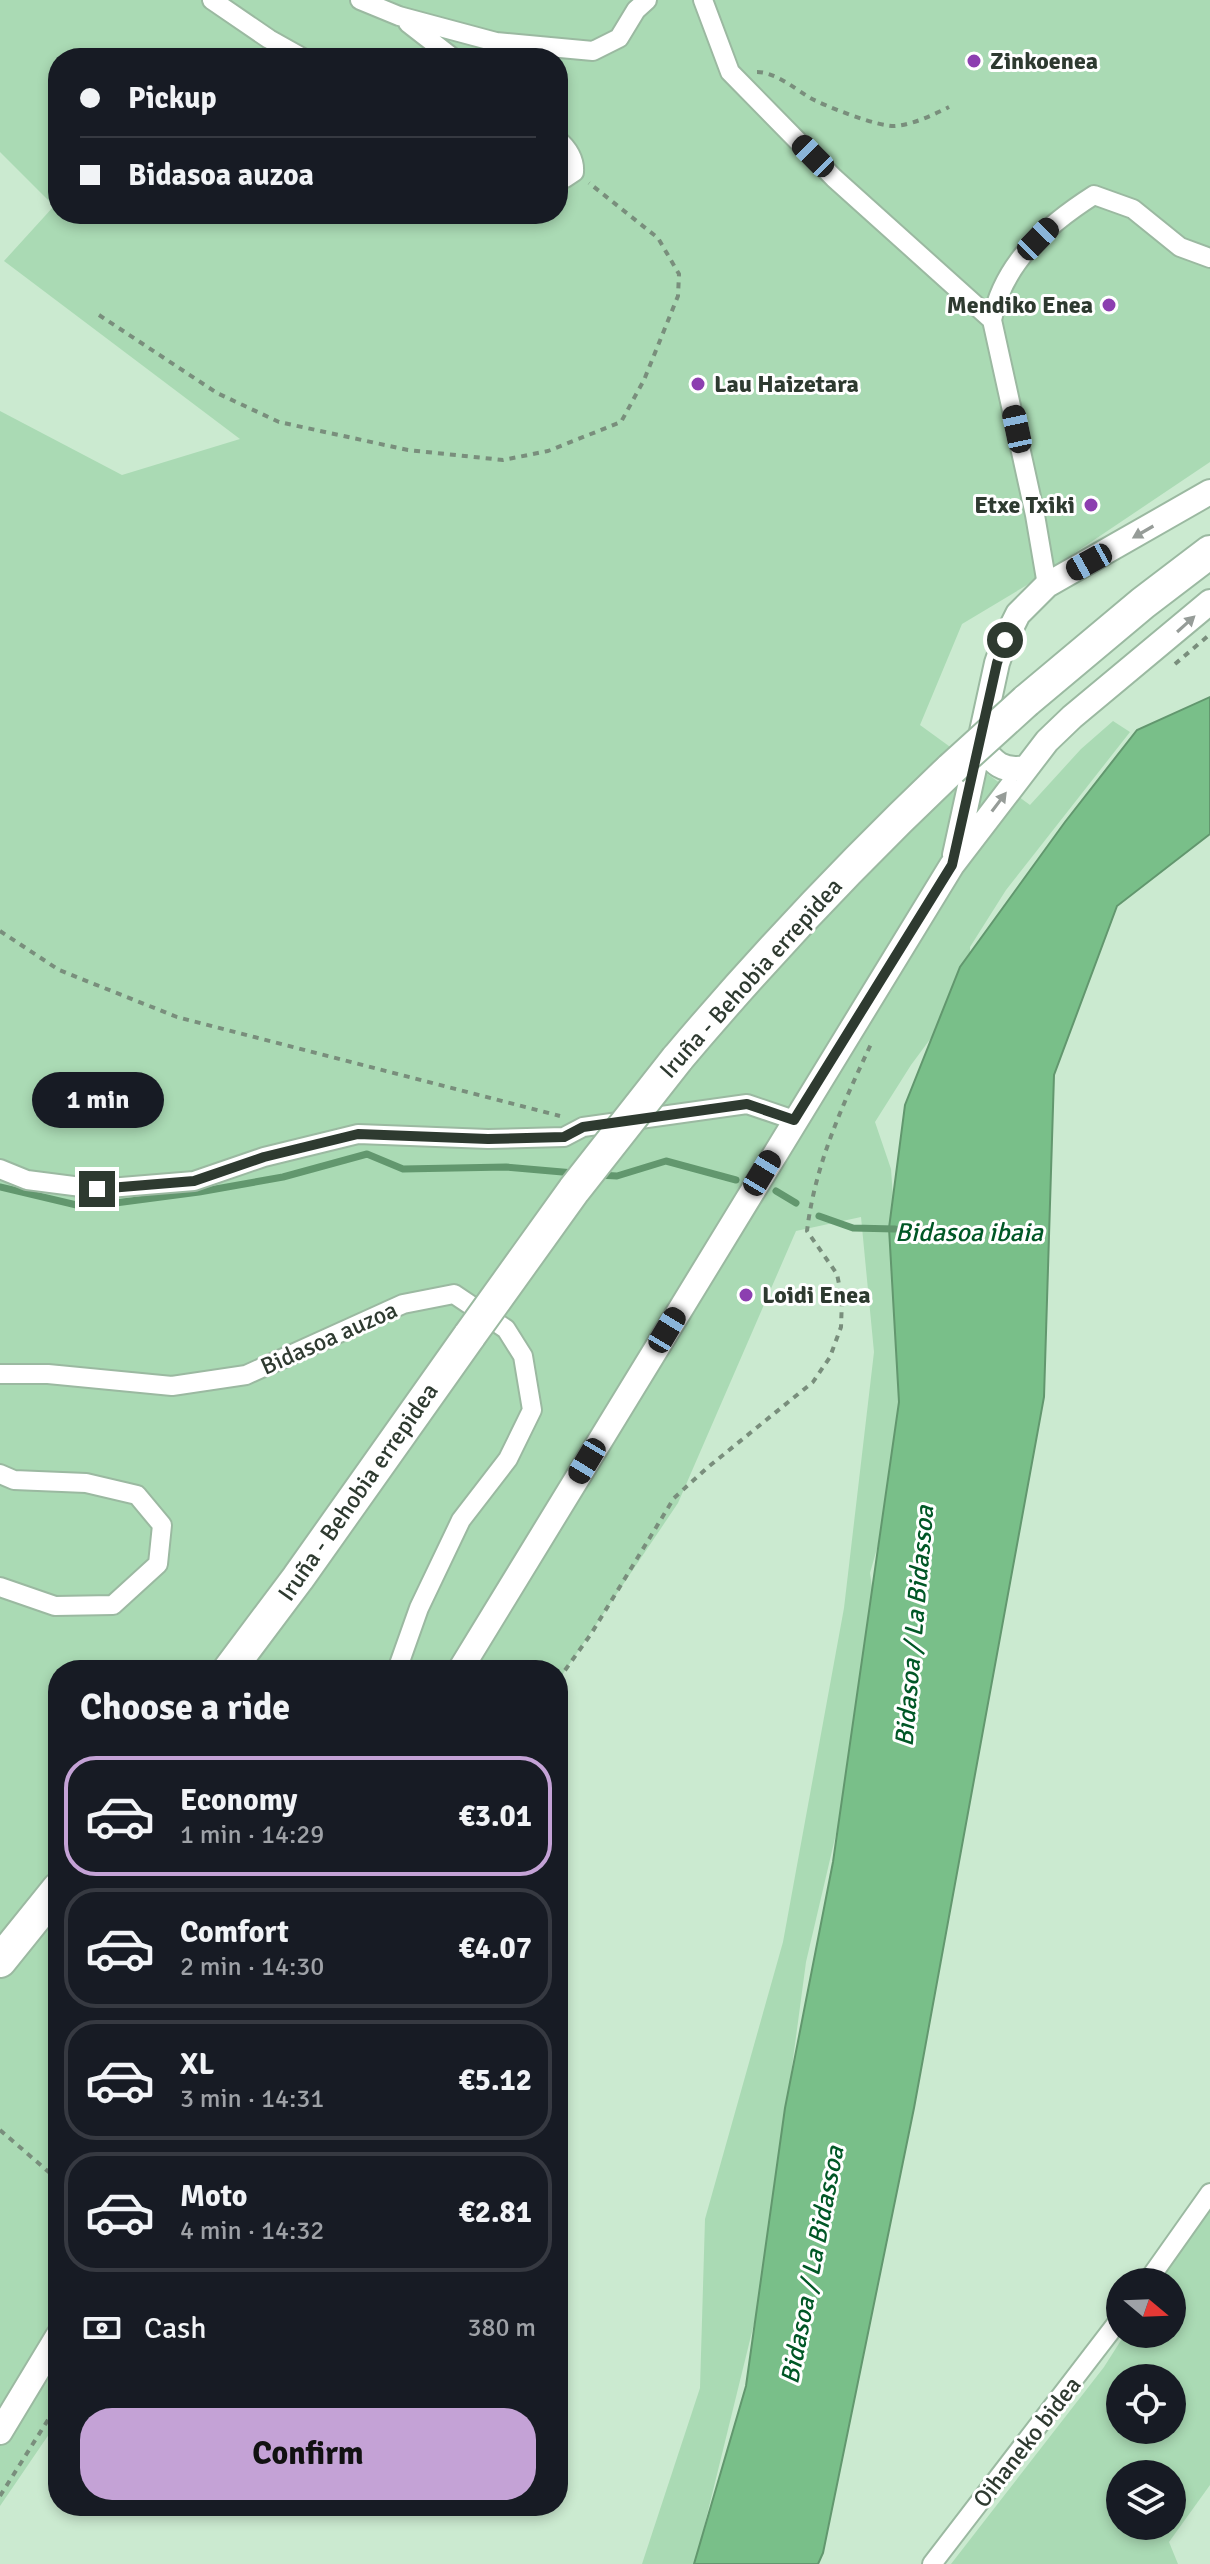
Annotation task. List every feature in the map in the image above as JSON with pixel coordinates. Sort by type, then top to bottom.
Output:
[{"type":"highway","name":"Iruña - Behobia errepidea","points":[[236,1660],[574,1190],[677,1059],[801,918],[873,843],[1026,701],[1143,603],[1210,552]]},
{"type":"highway","points":[[0,1961],[48,1901]]},
{"type":"street","points":[[212,0],[285,48]]},
{"type":"street","points":[[360,0],[399,16],[496,42],[561,48]]},
{"type":"street","points":[[568,49],[593,51],[619,38],[636,10],[647,0]]},
{"type":"street","points":[[703,0],[730,72],[834,178],[992,320]]},
{"type":"street","points":[[399,16],[440,48]]},
{"type":"street","points":[[568,151],[575,163],[568,172]]},
{"type":"street","points":[[1047,585],[1023,457],[992,320],[996,298],[1016,262],[1059,217],[1094,195],[1133,209],[1180,247],[1210,258]]},
{"type":"street","points":[[952,865],[997,663],[1018,614],[1047,585],[1210,492]]},
{"type":"street","points":[[466,1660],[952,865],[1025,768],[1072,717],[1210,602]]},
{"type":"street","points":[[980,746],[1005,769],[1025,768]]},
{"type":"street","points":[[0,1169],[27,1180],[97,1189],[194,1181],[264,1157],[358,1134],[488,1139],[564,1137],[583,1127],[747,1104],[794,1120]]},
{"type":"street","name":"Bidasoa auzoa","points":[[0,1374],[48,1374],[172,1386],[246,1375],[403,1304],[454,1294],[506,1329],[523,1356],[532,1410],[508,1459],[461,1520],[419,1608],[401,1660]]},
{"type":"street","points":[[0,1474],[14,1480],[86,1483],[137,1495],[162,1525],[158,1564],[113,1605],[55,1606],[0,1587]]},
{"type":"street","points":[[1157,2268],[1210,2193]]},
{"type":"street","name":"Oihaneko bidea","points":[[932,2564],[1106,2337]]},
{"type":"street","points":[[0,2432],[48,2353]]},
{"type":"path","points":[[730,72],[763,72],[820,105],[893,127],[949,107]]},
{"type":"path","points":[[99,315],[217,393],[279,422],[408,450],[503,460],[548,451],[621,422],[644,380],[678,296],[679,274],[658,238],[609,197],[568,175]]},
{"type":"path","points":[[1165,672],[1210,634]]},
{"type":"path","points":[[0,931],[59,970],[177,1017],[579,1121],[583,1127]]},
{"type":"path","points":[[568,1666],[674,1498],[813,1382],[830,1357],[841,1327],[842,1299],[837,1274],[807,1231],[810,1209],[830,1138],[875,1036]]},
{"type":"path","points":[[0,2130],[48,2171]]},
{"type":"path","points":[[0,2496],[48,2420]]},
{"type":"shaded area","points":[[0,0],[1210,0],[1210,462],[1027,585],[962,624],[920,725],[1030,805],[1081,749],[1113,721],[1130,732],[1006,890],[970,947],[971,984],[911,1065],[875,1122],[891,1169],[900,1298],[905,1450],[870,1573],[880,1646],[806,1962],[762,2291],[695,2564],[642,2564],[700,2388],[705,2219],[783,1942],[844,1608],[874,1352],[861,1217],[796,1231],[678,1503],[568,1666],[568,1660],[48,1660],[48,2436],[0,2506],[0,411],[122,475],[240,439],[4,261],[48,213],[48,224],[568,224],[568,48],[48,48],[48,200],[0,152]]},
{"type":"shaded area","points":[[1210,2201],[1210,2485],[1186,2518],[1186,2460],[1106,2460],[1106,2540],[1170,2540],[1178,2564],[951,2564],[1116,2348],[1186,2348],[1186,2268],[1167,2268]]},
{"type":"water","name":"Bidasoa ibaia","points":[[1210,697],[1210,834],[1117,906],[1054,1075],[1044,1397],[914,2108],[823,2553],[818,2564],[694,2564],[746,2386],[785,2108],[833,1862],[899,1402],[889,1228],[905,1105],[960,967],[1065,822],[1137,730]]},
{"type":"waterway","points":[[0,1187],[85,1207],[283,1177],[367,1154],[403,1169],[506,1167],[574,1173]]},
{"type":"waterway","points":[[599,1175],[617,1176],[666,1161],[736,1180]]},
{"type":"waterway","points":[[776,1191],[796,1203]]},
{"type":"waterway","points":[[819,1216],[853,1228],[895,1229]]},
{"type":"place","name":"Zinkoenea","points":[[974,61]]},
{"type":"place","name":"Mendiko Enea","points":[[1109,305]]},
{"type":"place","name":"Lau Haizetara","points":[[698,384]]},
{"type":"place","name":"Etxe Txiki","points":[[1091,505]]},
{"type":"place","name":"Loidi Enea","points":[[746,1295]]},
{"type":"route","points":[[97,1189],[194,1181],[264,1157],[358,1134],[488,1139],[564,1137],[583,1127],[747,1104],[794,1120],[952,865],[997,663],[1005,640]]},
{"type":"water label","name":"Bidasoa / La Bidassoa","points":[[914,1626]]},
{"type":"water label","name":"Bidasoa / La Bidassoa","points":[[812,2265]]}]
